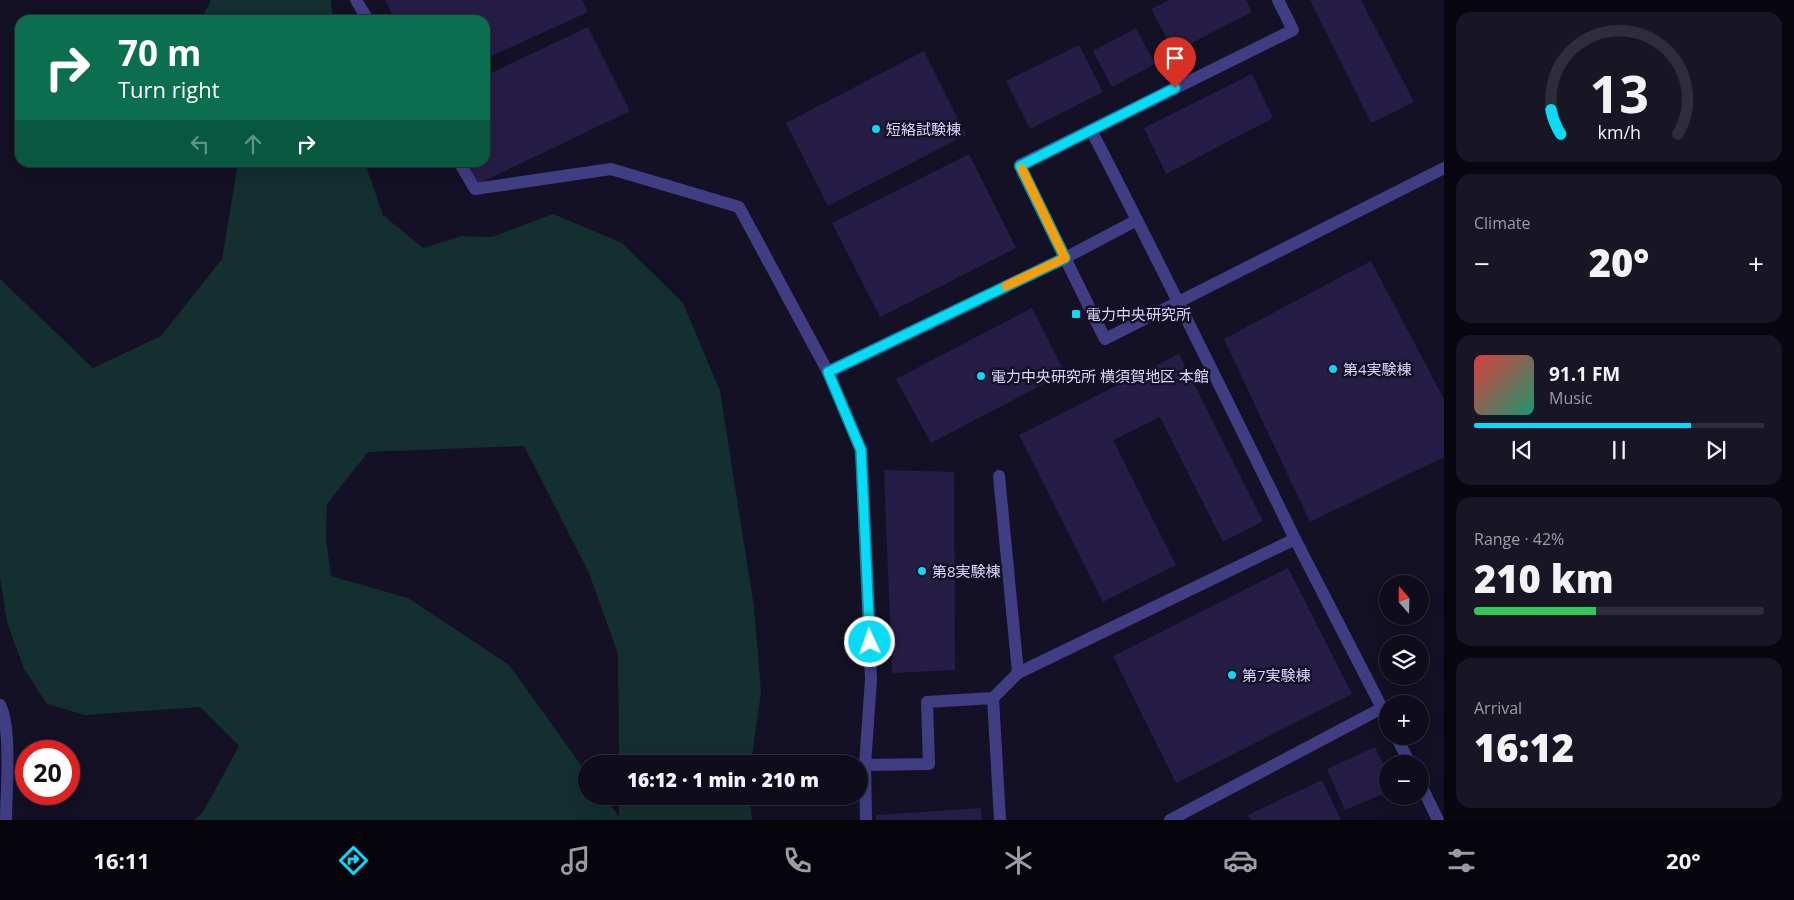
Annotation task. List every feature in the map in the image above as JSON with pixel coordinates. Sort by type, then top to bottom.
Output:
[{"type":"street","points":[[356,0],[365,15]]},
{"type":"street","points":[[1278,0],[1293,30],[1020,166],[1105,339],[1444,168]]},
{"type":"street","points":[[1090,130],[1179,302],[1295,539],[1379,701]]},
{"type":"street","points":[[462,167],[475,189],[611,169],[739,206],[828,372],[861,450],[871,679],[866,755]]},
{"type":"street","points":[[828,372],[1065,258],[1137,220]]},
{"type":"street","points":[[999,476],[1018,673]]},
{"type":"street","points":[[868,765],[928,764],[927,702],[993,698],[1018,673],[1295,539]]},
{"type":"street","points":[[993,698],[1000,820]]},
{"type":"street","points":[[0,705],[4,712],[6,743],[6,820]]},
{"type":"street","points":[[1170,820],[1379,716]]},
{"type":"street","points":[[1429,802],[1438,820]]},
{"type":"street","points":[[866,805],[866,820]]},
{"type":"green space","points":[[211,0],[331,0],[332,15],[204,15]]},
{"type":"green space","points":[[237,167],[366,167],[383,215],[423,248],[462,236],[492,237],[553,214],[622,243],[683,303],[720,391],[754,607],[761,692],[752,755],[619,755],[618,654],[589,573],[524,446],[368,452],[327,504],[326,539],[331,576],[408,598],[509,665],[578,761],[578,805],[610,805],[619,817],[619,805],[751,805],[752,820],[194,820],[203,812],[239,746],[200,707],[85,715],[47,704],[24,669],[7,622],[0,577],[0,279],[93,368],[161,336],[222,259]]},
{"type":"building","points":[[385,0],[582,0],[588,12],[490,57],[490,15],[392,15]]},
{"type":"building","points":[[1169,0],[1246,0],[1252,12],[1174,52],[1151,9]]},
{"type":"building","points":[[1310,0],[1361,0],[1414,102],[1371,123]]},
{"type":"building","points":[[588,27],[630,111],[478,184],[469,167],[490,167],[490,74]]},
{"type":"building","points":[[1136,28],[1155,64],[1112,87],[1093,51]]},
{"type":"building","points":[[1079,45],[1103,92],[1030,129],[1006,81]]},
{"type":"building","name":"短絡試験棟","points":[[924,51],[966,135],[828,206],[786,123]]},
{"type":"building","points":[[1252,74],[1273,118],[1166,174],[1144,128]]},
{"type":"building","points":[[969,154],[1016,248],[880,317],[832,223]]},
{"type":"building","name":"第4実験棟","points":[[1371,261],[1444,399],[1444,457],[1310,522],[1224,339]]},
{"type":"building","name":"電力中央研究所 横須賀地区 本館","points":[[1032,308],[1065,373],[931,443],[896,379]]},
{"type":"building","points":[[1179,354],[1263,521],[1223,542],[1160,417],[1113,440],[1176,565],[1103,602],[1019,435]]},
{"type":"building","name":"第8実験棟","points":[[884,470],[954,472],[955,670],[892,673]]},
{"type":"building","name":"第7実験棟","points":[[1288,568],[1352,694],[1176,783],[1113,656]]},
{"type":"building","points":[[1375,747],[1379,755],[1379,796],[1345,810],[1327,769]]},
{"type":"building","points":[[1322,780],[1341,820],[1251,820],[1248,815]]},
{"type":"building","points":[[981,808],[982,820],[876,820],[876,815]]},
{"type":"slow traffic","points":[[1006,286],[1065,258],[1022,169]]},
{"type":"place","name":"短絡試験棟","points":[[876,129]]},
{"type":"place","name":"電力中央研究所","points":[[1076,314]]},
{"type":"place","name":"第4実験棟","points":[[1333,369]]},
{"type":"place","name":"電力中央研究所 横須賀地区 本館","points":[[981,376]]},
{"type":"place","name":"第8実験棟","points":[[922,571]]},
{"type":"place","name":"第7実験棟","points":[[1232,675]]},
{"type":"route","points":[[870,642],[861,450],[828,372],[1065,258],[1020,166],[1175,88]]}]
